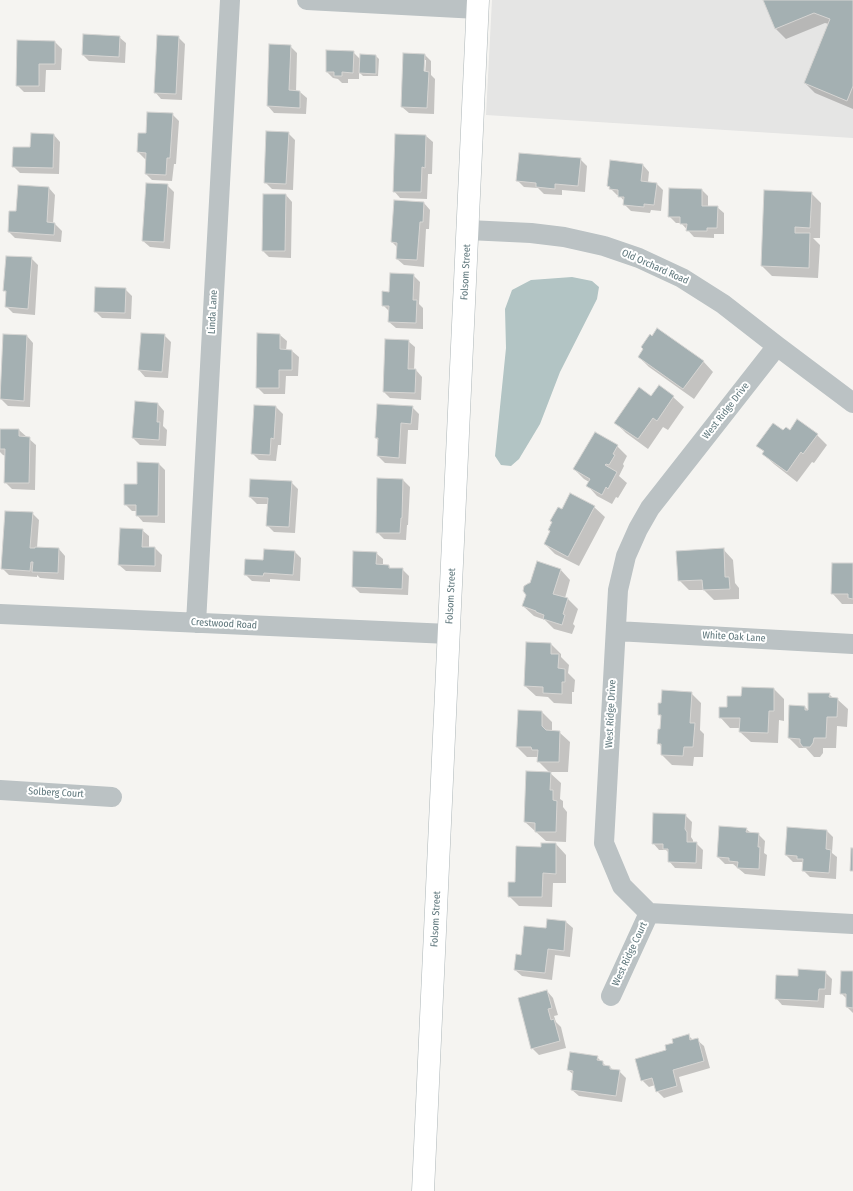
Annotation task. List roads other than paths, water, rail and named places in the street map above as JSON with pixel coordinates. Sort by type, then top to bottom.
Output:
[{"type":"street","name":"Linda Lane","points":[[196,623],[230,0]]},
{"type":"street","points":[[307,0],[478,4]]},
{"type":"street","name":"Folsom Street","points":[[423,1191],[478,4]]},
{"type":"street","name":"Old Orchard Road","points":[[468,230],[531,232],[564,237],[604,246],[640,258],[682,278],[706,292],[853,403]]},
{"type":"street","name":"West Ridge Drive","points":[[649,913],[622,886],[604,844],[618,590],[626,556],[638,529],[650,508],[777,346]]},
{"type":"street","name":"Crestwood Road","points":[[0,614],[449,634]]},
{"type":"street","name":"White Oak Lane","points":[[616,631],[853,644]]},
{"type":"street","name":"Solberg Court","points":[[0,790],[112,797]]},
{"type":"street","points":[[649,913],[853,924]]},
{"type":"street","name":"West Ridge Court","points":[[611,996],[649,913]]}]
